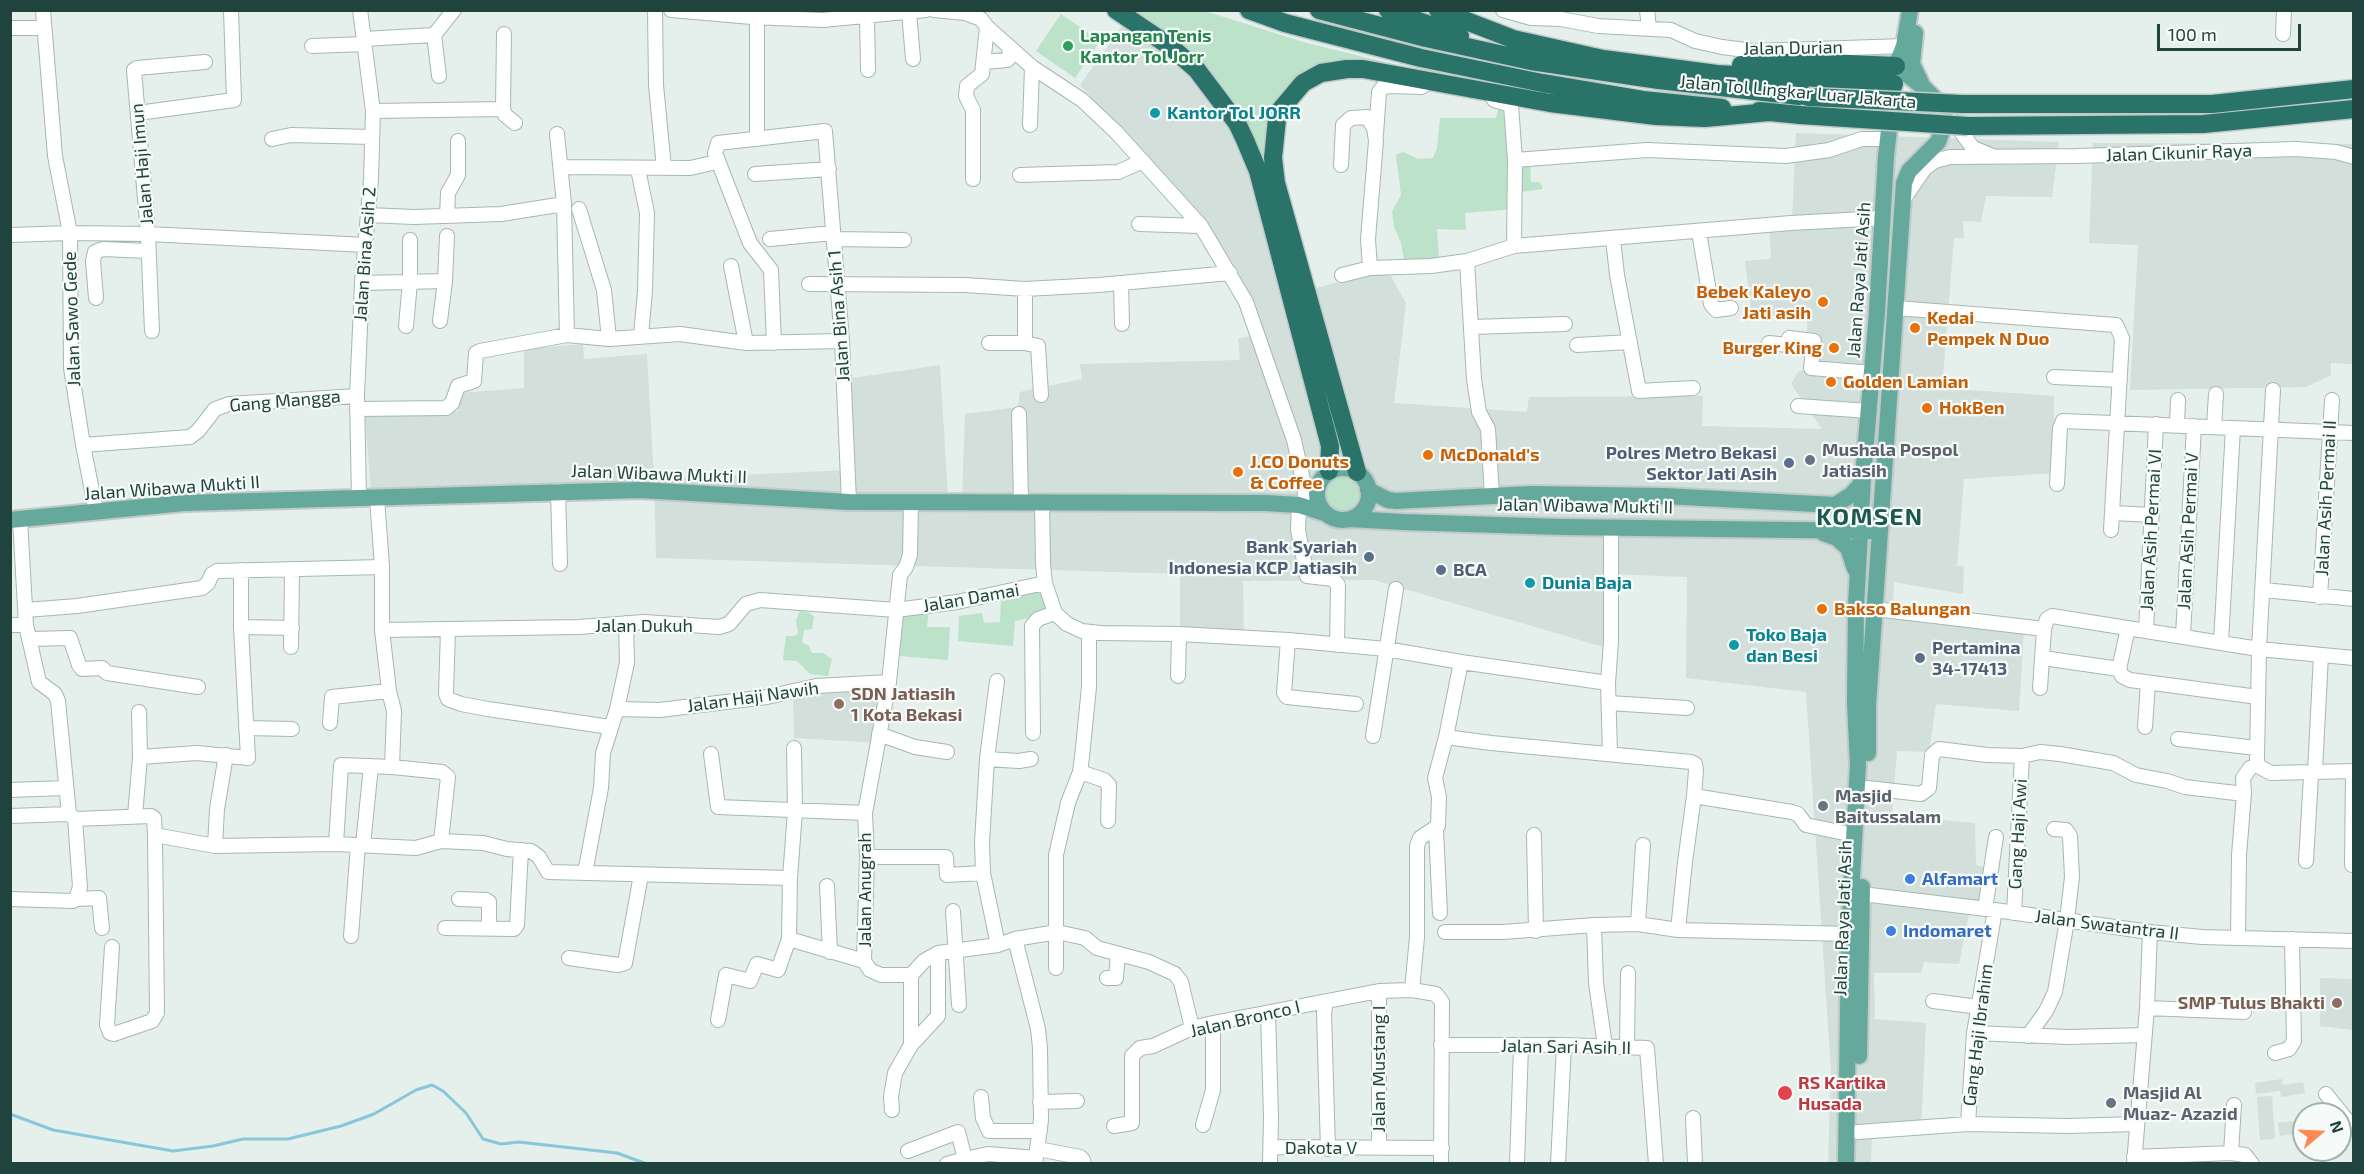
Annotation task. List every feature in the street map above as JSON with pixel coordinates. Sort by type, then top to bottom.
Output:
[{"type":"highway","points":[[1116,10],[1171,47],[1197,70],[1237,123],[1245,140],[1260,181],[1330,446],[1329,471]]},
{"type":"highway","name":"Jalan Tol Lingkar Luar Jakarta","points":[[1249,10],[1285,23],[1421,58],[1542,84],[1643,100],[1800,115],[1968,126],[2203,124],[2354,110]]},
{"type":"highway","name":"Jalan Tol Lingkar Luar Jakarta","points":[[1318,10],[1426,39],[1531,61],[1659,80],[1808,97],[1953,106],[2212,104],[2354,89]]},
{"type":"highway","points":[[1388,10],[1531,61]]},
{"type":"highway","points":[[1438,10],[1514,39],[1603,59],[1717,74],[1895,75]]},
{"type":"highway","points":[[1461,10],[1543,38],[1604,51],[1712,67],[1802,62],[1895,75]]},
{"type":"highway","points":[[1357,472],[1276,183],[1273,158],[1277,119],[1281,109],[1303,83],[1321,73],[1363,69],[1551,103],[1656,116],[1705,118],[1769,112]]},
{"type":"main road","name":"Jalan Raya Jati Asih","points":[[1846,1164],[1849,934],[1858,765],[1855,702],[1863,477],[1888,139],[1895,75],[1904,46],[1910,10]]},
{"type":"main road","points":[[1915,10],[1912,64],[1923,87]]},
{"type":"main road","points":[[1895,75],[1923,87],[1953,106]]},
{"type":"main road","name":"Jalan Raya Jati Asih","points":[[1858,1164],[1862,894],[1868,788],[1868,705],[1904,183],[1909,171],[1932,150],[1941,137],[1953,106]]},
{"type":"main road","points":[[1303,506],[1329,471],[1348,468],[1357,472],[1365,480],[1368,490],[1365,508],[1350,519],[1338,519],[1327,514],[1320,506],[1317,496],[1318,486]]},
{"type":"main road","name":"Jalan Wibawa Mukti II","points":[[1368,490],[1388,500],[1396,501],[1531,494],[1664,496],[1835,505],[1844,501],[1857,489],[1863,477]]},
{"type":"main road","name":"Jalan Wibawa Mukti II","points":[[15,520],[184,503],[640,490],[849,502],[1042,501],[1106,504],[1265,502],[1303,506],[1327,514]]},
{"type":"main road","points":[[1863,501],[1873,508],[1881,505],[1883,500]]},
{"type":"main road","points":[[1758,502],[1767,513],[1764,530]]},
{"type":"main road","name":"Jalan Wibawa Mukti II","points":[[1350,519],[1611,527],[1861,531]]},
{"type":"main road","points":[[1861,531],[1880,530]]},
{"type":"main road","points":[[1820,531],[1837,538],[1848,548],[1854,560],[1858,585]]},
{"type":"street","name":"Jalan Sawo Gede","points":[[43,10],[55,156],[70,232],[71,368],[96,511]]},
{"type":"street","points":[[138,113],[234,100],[231,10]]},
{"type":"street","name":"Jalan Bina Asih 2","points":[[359,499],[357,403],[373,111],[360,10]]},
{"type":"street","points":[[439,76],[434,35],[454,10]]},
{"type":"street","points":[[655,10],[656,85],[664,168]]},
{"type":"street","points":[[671,10],[754,15],[867,17],[926,10]]},
{"type":"street","points":[[934,10],[974,15],[985,22],[987,27],[1032,67],[1082,100],[1116,132],[1201,226],[1246,302],[1282,401],[1299,460],[1303,506],[1298,530],[1305,570],[1308,576],[1333,579],[1338,585],[1337,645]]},
{"type":"street","name":"Jalan Durian","points":[[1503,10],[1598,26],[1671,30],[1695,41],[1753,51],[1904,46]]},
{"type":"street","points":[[1647,10],[1649,28]]},
{"type":"street","points":[[2283,34],[2284,10]]},
{"type":"street","points":[[909,12],[913,59]]},
{"type":"street","points":[[754,15],[757,139],[718,143],[715,153],[750,243],[771,270],[774,343]]},
{"type":"street","points":[[867,17],[868,70]]},
{"type":"street","points":[[973,179],[974,110],[966,96],[967,86],[982,74],[987,27]]},
{"type":"street","points":[[10,28],[44,28]]},
{"type":"street","points":[[504,34],[503,109],[505,115],[514,123]]},
{"type":"street","points":[[312,46],[434,35]]},
{"type":"street","points":[[984,62],[1007,60],[1010,57],[1009,47]]},
{"type":"street","name":"Jalan Haji Imun","points":[[152,330],[148,234],[134,70],[205,62]]},
{"type":"street","points":[[1030,125],[1032,67]]},
{"type":"street","points":[[1370,268],[1368,239],[1375,172],[1379,92],[1383,87],[1440,88],[1509,103],[1512,110],[1515,160],[1514,246]]},
{"type":"street","points":[[1953,106],[1973,148],[1982,153],[2004,158]]},
{"type":"street","points":[[373,111],[503,109]]},
{"type":"street","points":[[1341,165],[1341,129],[1347,120],[1354,117],[1367,117],[1376,134]]},
{"type":"street","name":"Jalan Bina Asih 1","points":[[757,139],[825,131],[842,341],[849,502]]},
{"type":"street","points":[[557,134],[564,204],[567,335],[609,339],[680,334],[746,343],[842,341]]},
{"type":"street","points":[[272,139],[291,135],[372,137]]},
{"type":"street","points":[[1515,160],[1647,150],[1786,156],[1829,150],[1862,139],[1888,139]]},
{"type":"street","points":[[447,216],[448,193],[458,175],[458,141]]},
{"type":"street","name":"Jalan Cikunir Raya","points":[[1903,200],[1925,168],[1935,161],[1950,157],[2004,158],[2296,149],[2336,152],[2354,157]]},
{"type":"street","points":[[1020,175],[1118,172],[1143,161]]},
{"type":"street","points":[[562,167],[690,168],[717,162]]},
{"type":"street","points":[[638,169],[647,213],[645,291],[641,336]]},
{"type":"street","points":[[755,174],[829,169]]},
{"type":"street","points":[[368,215],[501,214],[564,204]]},
{"type":"street","points":[[579,209],[604,290],[609,339]]},
{"type":"street","points":[[1342,275],[1370,268],[1443,265],[1467,261],[1514,246],[1791,223],[1883,219]]},
{"type":"street","points":[[1139,224],[1201,226]]},
{"type":"street","points":[[10,236],[70,232],[366,245]]},
{"type":"street","points":[[1699,232],[1712,304],[1716,310],[1731,308]]},
{"type":"street","points":[[440,321],[447,236]]},
{"type":"street","points":[[770,239],[833,236],[904,240]]},
{"type":"street","points":[[1613,238],[1617,275],[1639,391],[1693,388]]},
{"type":"street","points":[[406,326],[410,282],[410,240]]},
{"type":"street","points":[[96,298],[93,261],[95,252],[104,249],[147,251]]},
{"type":"street","points":[[1467,261],[1474,379],[1479,412],[1488,429],[1492,496]]},
{"type":"street","points":[[731,266],[746,343]]},
{"type":"street","points":[[809,284],[836,282],[1025,288],[1121,284],[1230,273]]},
{"type":"street","points":[[362,283],[445,281]]},
{"type":"street","points":[[1121,284],[1122,324]]},
{"type":"street","points":[[1025,288],[1025,343]]},
{"type":"street","points":[[1896,308],[2116,325],[2120,329],[2122,338],[2111,530]]},
{"type":"street","points":[[1472,327],[1565,324]]},
{"type":"street","name":"Gang Mangga","points":[[83,446],[190,437],[216,409],[229,404],[357,403],[446,408],[452,404],[458,386],[474,381],[476,353],[567,335]]},
{"type":"street","points":[[1769,343],[1788,345],[1789,338],[1814,341],[1811,368],[1872,373]]},
{"type":"street","points":[[1577,345],[1630,342]]},
{"type":"street","points":[[989,343],[1025,343],[1038,346],[1041,395]]},
{"type":"street","points":[[2054,377],[2120,380]]},
{"type":"street","points":[[2273,390],[2264,590],[2259,649],[2258,766],[2271,774],[2353,771],[2352,865]]},
{"type":"street","points":[[2214,427],[2216,394]]},
{"type":"street","points":[[2177,425],[2178,400]]},
{"type":"street","name":"Jalan Asih Permai II","points":[[2320,597],[2332,400]]},
{"type":"street","points":[[1798,406],[1869,411]]},
{"type":"street","points":[[1019,414],[1021,501]]},
{"type":"street","points":[[2057,484],[2060,428],[2063,421],[2354,433]]},
{"type":"street","name":"Jalan Asih Permai VI","points":[[2044,629],[2047,619],[2052,616],[2146,631],[2156,424]]},
{"type":"street","name":"Jalan Asih Permai V","points":[[2183,636],[2194,426]]},
{"type":"street","points":[[2221,642],[2233,428]]},
{"type":"street","points":[[558,491],[560,564]]},
{"type":"street","points":[[377,498],[382,567],[382,630],[389,691],[394,711],[392,767]]},
{"type":"street","points":[[1042,501],[1045,583],[1055,613],[1067,624],[1089,632],[1288,640],[1386,649],[1608,683]]},
{"type":"street","name":"Jalan Anugrah","points":[[911,502],[910,555],[900,575],[889,682],[865,813],[867,857],[864,961],[870,970],[880,975],[911,975]]},
{"type":"street","points":[[2113,513],[2152,516]]},
{"type":"street","points":[[15,520],[28,632],[39,682],[55,694],[58,701],[65,788],[72,816],[80,887],[76,898]]},
{"type":"street","points":[[1610,754],[1608,683],[1611,641],[1611,527]]},
{"type":"street","points":[[26,610],[77,606],[202,588],[208,584],[212,574],[217,571],[292,572],[382,567]]},
{"type":"street","points":[[291,647],[292,572]]},
{"type":"street","points":[[140,757],[197,753],[248,758],[241,627],[243,573]]},
{"type":"street","name":"Jalan Damai","points":[[896,610],[969,600],[1045,583]]},
{"type":"street","points":[[1373,736],[1396,589]]},
{"type":"street","points":[[2264,590],[2354,599]]},
{"type":"street","name":"Jalan Dukuh","points":[[382,630],[579,627],[626,623],[719,627],[729,624],[746,604],[760,600],[896,610]]},
{"type":"street","points":[[1875,609],[2044,629],[2040,687]]},
{"type":"street","points":[[1033,733],[1032,626],[1038,619],[1055,613]]},
{"type":"street","points":[[585,873],[601,788],[603,753],[617,709],[627,663],[626,623]]},
{"type":"street","points":[[10,625],[28,632],[70,638],[82,669],[102,668],[107,673],[198,687]]},
{"type":"street","points":[[246,627],[292,628]]},
{"type":"street","points":[[2128,628],[2119,669],[2122,676],[2148,683],[2258,697]]},
{"type":"street","points":[[448,629],[446,694],[448,699],[488,709],[610,727]]},
{"type":"street","name":"Jalan Asih Permai V","points":[[2146,631],[2259,649],[2354,658]]},
{"type":"street","points":[[1056,968],[1056,855],[1068,802],[1080,772],[1089,687],[1089,632]]},
{"type":"street","points":[[1178,676],[1179,634]]},
{"type":"street","points":[[1288,640],[1284,693],[1287,697],[1356,704]]},
{"type":"street","points":[[2306,861],[2311,776],[2315,771],[2320,655]]},
{"type":"street","points":[[2043,658],[2119,669]]},
{"type":"street","points":[[1440,913],[1436,830],[1439,823],[1440,797],[1435,778],[1461,662]]},
{"type":"street","points":[[998,681],[983,799],[983,873],[998,945]]},
{"type":"street","name":"Jalan Haji Nawih","points":[[617,709],[660,710],[767,697],[816,686],[889,682]]},
{"type":"street","points":[[2145,728],[2148,683]]},
{"type":"street","points":[[330,723],[332,697],[389,691]]},
{"type":"street","points":[[1609,703],[1687,708]]},
{"type":"street","points":[[135,816],[140,757],[139,712]]},
{"type":"street","points":[[246,728],[292,729]]},
{"type":"street","points":[[879,734],[915,747],[947,752]]},
{"type":"street","points":[[1446,737],[1691,762],[1696,770],[1694,796],[1684,862],[1678,930]]},
{"type":"street","points":[[2178,739],[2257,748]]},
{"type":"street","points":[[718,1020],[726,975],[750,981],[758,964],[778,970],[789,939],[790,878],[795,811],[794,748]]},
{"type":"street","points":[[1868,788],[1921,794],[1929,788],[1932,755],[1939,749],[1987,755],[2022,756],[2037,752],[2060,754],[2113,763],[2136,776],[2185,787],[2244,794]]},
{"type":"street","points":[[711,754],[718,807],[865,813]]},
{"type":"street","points":[[215,846],[217,809],[226,755]]},
{"type":"street","name":"Gang Haji Awi","points":[[2014,913],[2022,756]]},
{"type":"street","points":[[987,759],[1019,762],[1031,759]]},
{"type":"street","points":[[336,844],[341,765],[442,772],[448,777],[441,841]]},
{"type":"street","points":[[351,936],[370,766]]},
{"type":"street","points":[[2238,938],[2239,855],[2244,794],[2242,778],[2250,768]]},
{"type":"street","points":[[1080,772],[1104,780],[1109,785],[1108,822]]},
{"type":"street","points":[[10,790],[65,788]]},
{"type":"street","points":[[1694,796],[1792,812],[1798,814],[1806,825],[1854,835]]},
{"type":"street","points":[[10,816],[151,816],[154,818],[157,1012],[152,1022],[114,1034],[110,1033],[107,1025],[112,946]]},
{"type":"street","points":[[2028,1036],[2046,1011],[2055,992],[2067,920],[2072,877],[2070,836],[2066,830],[2054,829]]},
{"type":"street","points":[[1412,990],[1417,937],[1417,846],[1421,837],[1436,830]]},
{"type":"street","points":[[155,835],[215,846],[336,844],[416,848],[441,841],[483,843],[507,849],[531,851],[539,857],[548,872],[790,878]]},
{"type":"street","points":[[1533,835],[1536,931]]},
{"type":"street","name":"Gang Haji Ibrahim","points":[[1968,1124],[1974,1033],[1990,910],[1996,837]]},
{"type":"street","points":[[1638,924],[1643,845]]},
{"type":"street","points":[[445,928],[514,928],[517,925],[521,850]]},
{"type":"street","points":[[867,857],[946,857],[947,875],[983,873]]},
{"type":"street","points":[[569,958],[618,965],[626,963],[641,874]]},
{"type":"street","points":[[827,886],[830,952]]},
{"type":"street","name":"Jalan Swatantra II","points":[[1862,894],[2150,932],[2238,938],[2354,941]]},
{"type":"street","points":[[10,899],[99,898],[102,928]]},
{"type":"street","points":[[459,899],[489,902],[489,928]]},
{"type":"street","points":[[953,910],[959,1005]]},
{"type":"street","points":[[1445,932],[1536,931],[1594,925],[1638,924],[1678,930],[1849,934]]},
{"type":"street","points":[[1594,925],[1596,983],[1605,1046]]},
{"type":"street","points":[[911,1045],[911,975],[924,961],[938,953],[998,945],[1015,939],[1057,932],[1085,938],[1097,948],[1149,962],[1175,974],[1181,982],[1192,1028]]},
{"type":"street","points":[[2150,932],[2147,1008],[2134,1160],[2230,1154],[2245,1155],[2252,1164]]},
{"type":"street","points":[[789,939],[864,961]]},
{"type":"street","points":[[1015,939],[1038,1029],[1040,1131],[1033,1157]]},
{"type":"street","points":[[2276,1053],[2289,1049],[2294,1041],[2292,939]]},
{"type":"street","points":[[892,1110],[891,1097],[895,1073],[911,1045],[938,1016],[938,953]]},
{"type":"street","points":[[1107,978],[1116,978],[1118,954]]},
{"type":"street","points":[[1627,1046],[1628,973]]},
{"type":"street","name":"Jalan Bronco I","points":[[1114,1126],[1132,1123],[1132,1056],[1140,1048],[1158,1044],[1192,1028],[1379,991],[1412,990],[1436,994],[1440,997],[1443,1009],[1441,1045]]},
{"type":"street","name":"Jalan Mustang I","points":[[1379,991],[1379,1147]]},
{"type":"street","points":[[1933,1001],[1979,1007]]},
{"type":"street","points":[[1326,1002],[1324,1013],[1328,1149]]},
{"type":"street","points":[[2147,1008],[2244,1012]]},
{"type":"street","points":[[1268,1014],[1270,1164]]},
{"type":"street","points":[[1203,1125],[1213,1090],[1213,1023]]},
{"type":"street","points":[[1974,1033],[2028,1036],[2145,1035]]},
{"type":"street","points":[[1441,1045],[1441,1164]]},
{"type":"street","name":"Jalan Sari Asih II","points":[[1441,1045],[1647,1048],[1656,1164]]},
{"type":"street","points":[[1558,1164],[1564,1045]]},
{"type":"street","points":[[1517,1164],[1521,1046]]},
{"type":"street","points":[[2326,1094],[2354,1130]]},
{"type":"street","points":[[981,1097],[983,1118],[989,1131],[1040,1131]]},
{"type":"street","points":[[1040,1102],[1077,1101]]},
{"type":"street","points":[[2230,1154],[2234,1105]]},
{"type":"street","points":[[1693,1118],[1695,1164]]},
{"type":"street","points":[[1858,1132],[1968,1124],[2137,1125]]},
{"type":"street","points":[[908,1150],[963,1130],[965,1159]]},
{"type":"street","name":"Dakota V","points":[[1271,1148],[1442,1148]]},
{"type":"street","points":[[947,1164],[988,1154],[1080,1157],[1084,1164]]},
{"type":"shaded area","points":[[1123,25],[1182,67],[1232,124],[1290,295],[1387,269],[1406,303],[1394,403],[1527,412],[1529,397],[1703,396],[1702,426],[1822,429],[1791,384],[1798,372],[1807,369],[1807,316],[1752,316],[1745,261],[1771,259],[1769,223],[1792,220],[1796,133],[2059,142],[2052,197],[1986,196],[1981,222],[1963,221],[1964,238],[1954,238],[1942,388],[2054,396],[2054,473],[1964,479],[1957,566],[1964,566],[1963,594],[1894,582],[1893,609],[2024,630],[2019,711],[1936,704],[1929,752],[1897,751],[1892,815],[1975,823],[1976,865],[1998,871],[1992,916],[1969,914],[1959,964],[1924,962],[1921,973],[1874,973],[1875,1019],[1926,1023],[1921,1130],[1872,1134],[1871,1163],[1828,1163],[1831,1072],[1806,692],[1686,678],[1687,577],[1609,574],[1607,648],[1374,580],[1243,581],[1244,634],[1180,632],[1180,574],[656,558],[654,479],[848,470],[846,379],[940,365],[948,496],[962,498],[965,414],[1018,407],[1020,392],[1082,379],[1080,364],[1240,360],[1238,338],[1260,335],[1205,226],[1080,85]]},
{"type":"shaded area","points":[[2093,143],[2353,144],[2353,364],[2331,363],[2331,375],[2306,387],[2130,390],[2138,245],[2089,243]]},
{"type":"shaded area","points":[[583,344],[584,359],[647,354],[654,479],[371,491],[365,415],[458,411],[460,393],[524,388],[524,349]]},
{"type":"shaded area","name":"SDN Jatiasih 1 Kota Bekasi","points":[[889,682],[878,743],[794,738],[793,692]]},
{"type":"shaded area","name":"SMP Tulus Bhakti","points":[[2320,978],[2353,979],[2353,1030],[2320,1026]]},
{"type":"shaded area","points":[[2282,1079],[2283,1085],[2303,1082],[2305,1093],[2281,1097],[2280,1091],[2256,1094],[2255,1083]]},
{"type":"shaded area","points":[[2272,1096],[2275,1139],[2260,1140],[2257,1097]]},
{"type":"shaded area","points":[[2292,1121],[2292,1134],[2280,1136],[2278,1123]]},
{"type":"green space","points":[[1133,11],[1205,11],[1303,42],[1396,65],[1398,69],[1371,64],[1289,89],[1270,180],[1232,103],[1209,70],[1172,38]]},
{"type":"green space","name":"Lapangan Tenis Kantor Tol Jorr","points":[[1061,14],[1100,41],[1075,78],[1036,51]]},
{"type":"green space","points":[[1499,107],[1516,108],[1512,164],[1530,162],[1531,182],[1540,182],[1543,189],[1514,193],[1515,209],[1465,213],[1466,230],[1437,229],[1439,260],[1404,260],[1401,243],[1394,227],[1392,211],[1401,195],[1396,155],[1403,152],[1418,159],[1433,158],[1437,148],[1440,118],[1496,118]]},
{"type":"green space","points":[[1342,476],[1354,481],[1359,493],[1354,505],[1342,510],[1330,505],[1325,493],[1330,481]]},
{"type":"green space","points":[[1042,588],[1049,613],[1015,621],[1013,646],[958,641],[959,616],[982,613],[984,623],[1000,622],[1001,598]]},
{"type":"green space","points":[[929,609],[927,627],[950,627],[948,660],[899,656],[899,612]]},
{"type":"green space","points":[[800,611],[810,613],[814,617],[812,629],[804,630],[802,642],[809,646],[812,653],[823,653],[832,659],[828,676],[810,674],[797,661],[783,660],[786,636],[795,636],[798,633],[796,620]]},
{"type":"waterway","points":[[10,1114],[53,1130],[173,1151],[213,1146],[243,1139],[288,1139],[341,1126],[374,1114],[416,1090],[432,1085],[443,1091],[466,1113],[483,1139],[501,1144],[519,1142],[617,1153],[647,1164]]},
{"type":"place","name":"Lapangan Tenis Kantor Tol Jorr","points":[[1068,46]]},
{"type":"place","name":"Kantor Tol JORR","points":[[1155,113]]},
{"type":"place","name":"Bebek Kaleyo Jati asih","points":[[1823,302]]},
{"type":"place","name":"Kedai Pempek N Duo","points":[[1915,328]]},
{"type":"place","name":"Burger King","points":[[1834,348]]},
{"type":"place","name":"Golden Lamian","points":[[1831,382]]},
{"type":"place","name":"HokBen","points":[[1927,408]]},
{"type":"place","name":"McDonald's","points":[[1428,455]]},
{"type":"place","name":"Mushala Pospol Jatiasih","points":[[1810,460]]},
{"type":"place","name":"Polres Metro Bekasi Sektor Jati Asih","points":[[1789,463]]},
{"type":"place","name":"J.CO Donuts & Coffee","points":[[1238,472]]},
{"type":"place","name":"Bank Syariah Indonesia KCP Jatiasih","points":[[1369,557]]},
{"type":"place","name":"BCA","points":[[1441,570]]},
{"type":"place","name":"Dunia Baja","points":[[1530,583]]},
{"type":"place","name":"Bakso Balungan","points":[[1822,609]]},
{"type":"place","name":"Toko Baja dan Besi","points":[[1734,645]]},
{"type":"place","name":"Pertamina 34-17413","points":[[1920,658]]},
{"type":"place","name":"SDN Jatiasih 1 Kota Bekasi","points":[[839,704]]},
{"type":"place","name":"Masjid Baitussalam","points":[[1823,806]]},
{"type":"place","name":"Alfamart","points":[[1910,879]]},
{"type":"place","name":"Indomaret","points":[[1891,931]]},
{"type":"place","name":"SMP Tulus Bhakti","points":[[2337,1003]]},
{"type":"place","name":"RS Kartika Husada","points":[[1785,1093]]},
{"type":"place","name":"Masjid Al Muaz- Azazid","points":[[2111,1103]]},
{"type":"district","name":"KOMSEN","points":[[1870,517]]}]
